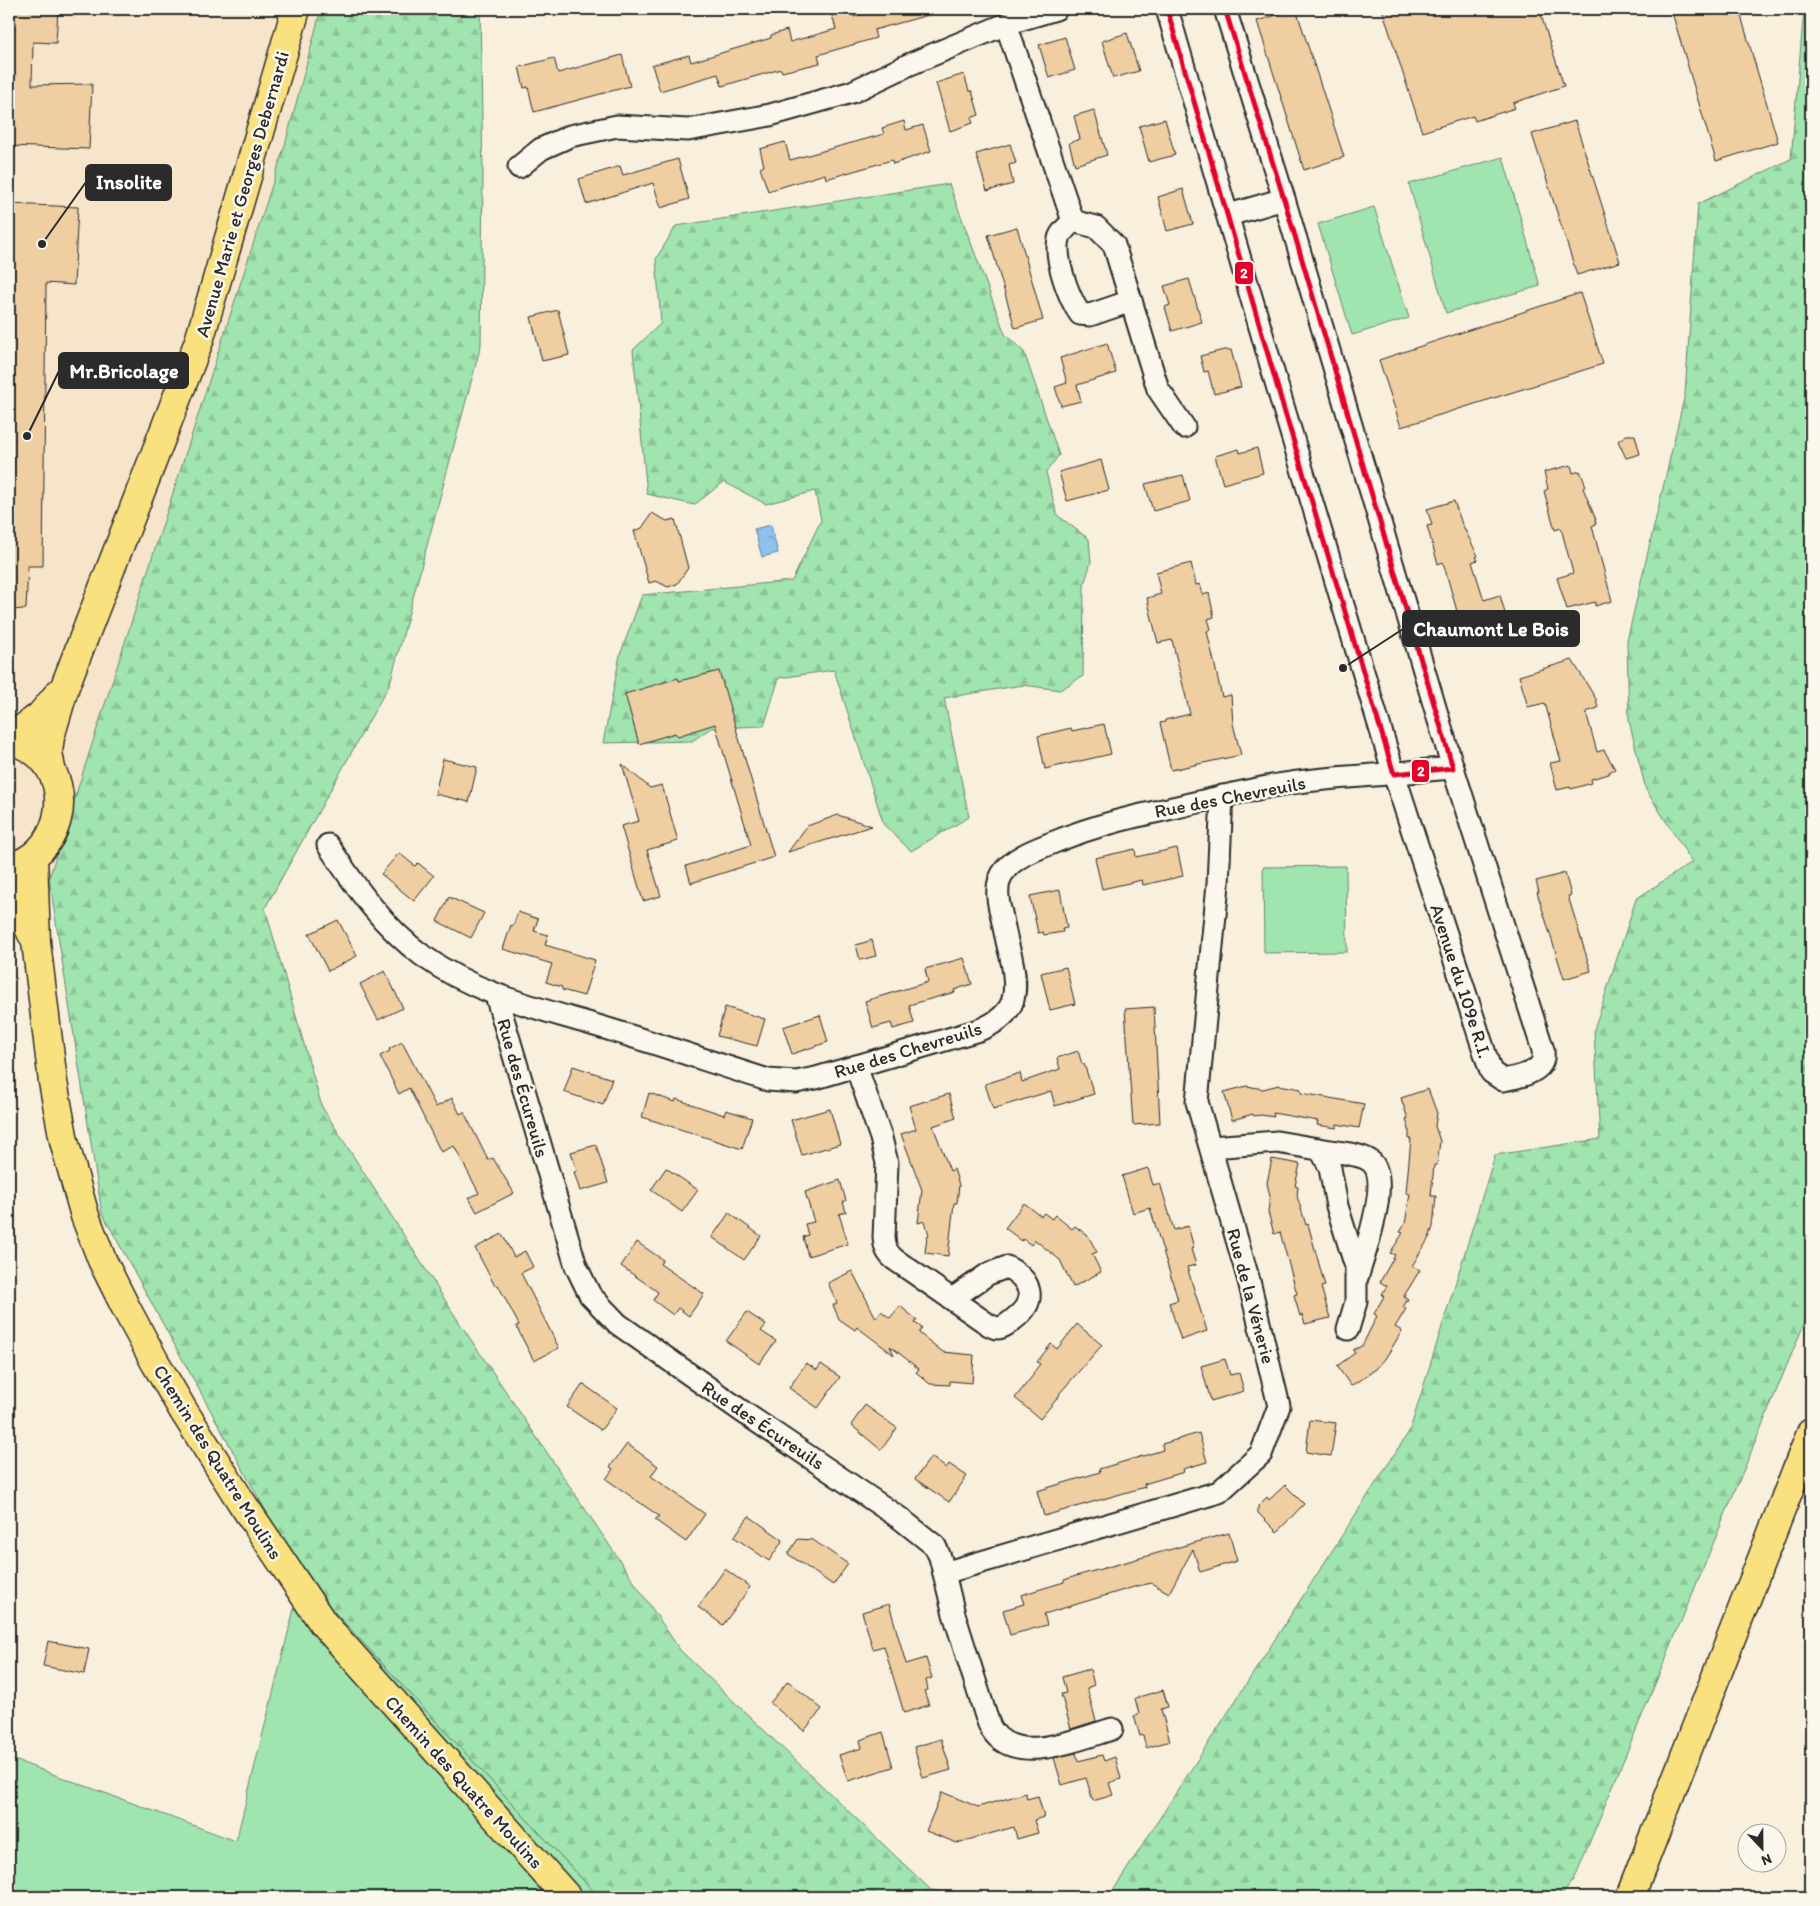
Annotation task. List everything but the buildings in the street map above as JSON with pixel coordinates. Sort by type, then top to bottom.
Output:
[{"type":"main road","name":"Avenue Marie et Georges Debernardi","points":[[51,770],[48,752],[50,738],[65,686],[199,341],[296,9]]},
{"type":"main road","name":"Avenue Marie et Georges Debernardi","points":[[9,739],[40,716],[65,686]]},
{"type":"main road","points":[[9,739],[25,746],[40,756],[51,770],[58,787],[60,807],[56,826],[47,843],[21,862]]},
{"type":"main road","name":"Chemin des Quatre Moulins","points":[[21,862],[36,942],[53,1082],[64,1141],[74,1180],[84,1216],[102,1260],[155,1362],[242,1503],[323,1623],[567,1897]]},
{"type":"main road","name":"Chemin des Quatre Moulins","points":[[9,887],[36,942]]},
{"type":"main road","points":[[1630,1897],[1811,1433]]},
{"type":"street","points":[[519,166],[541,149],[570,136],[617,126],[688,130],[770,115],[852,92],[908,65],[1006,24],[1056,9]]},
{"type":"street","name":"Avenue du 109e R.I.","points":[[1166,9],[1394,774],[1491,1072],[1502,1080],[1520,1076],[1535,1070],[1542,1062],[1543,1050],[1453,768],[1284,199],[1225,9]]},
{"type":"street","points":[[1006,24],[1073,221]]},
{"type":"street","points":[[1228,215],[1284,199]]},
{"type":"street","points":[[1073,221],[1096,227],[1114,245],[1158,389],[1184,427]]},
{"type":"street","points":[[1073,221],[1059,238],[1058,257],[1074,306],[1080,314],[1090,315],[1131,302]]},
{"type":"street","name":"Rue des Chevreuils","points":[[328,845],[351,881],[375,911],[422,955],[444,970],[496,995],[768,1080],[796,1082],[816,1078],[995,1024],[1006,1013],[1013,1002],[1016,990],[1014,971],[998,904],[1000,877],[1006,868],[1017,860],[1045,846],[1099,826],[1222,796],[1340,776],[1394,774],[1453,768]]},
{"type":"street","name":"Rue de la Vénerie","points":[[944,1573],[1220,1492],[1261,1454],[1279,1406],[1248,1281],[1197,1102],[1218,884],[1222,796]]},
{"type":"street","name":"Rue des Écureuils","points":[[496,995],[576,1266],[590,1295],[618,1324],[743,1412],[901,1519],[935,1546],[986,1716],[992,1730],[999,1738],[1012,1746],[1026,1749],[1045,1748],[1112,1729]]},
{"type":"street","points":[[856,1066],[881,1138],[887,1163],[885,1246],[894,1259],[952,1300]]},
{"type":"street","points":[[1211,1147],[1277,1142],[1365,1157],[1377,1168],[1376,1211],[1358,1278],[1356,1302],[1348,1329]]},
{"type":"street","points":[[1318,1149],[1328,1160],[1337,1206],[1358,1278]]},
{"type":"shaded area","points":[[9,9],[321,9],[285,145],[49,878],[9,880]]},
{"type":"green space","points":[[321,9],[480,9],[483,175],[481,345],[390,683],[265,908],[322,1107],[459,1322],[680,1650],[931,1890],[971,1897],[599,1897],[302,1577],[102,1213],[49,878],[285,145]]},
{"type":"green space","points":[[1804,9],[1811,9],[1811,1307],[1574,1880],[1560,1897],[1109,1897],[1410,1430],[1495,1155],[1600,1139],[1594,1030],[1636,899],[1692,862],[1646,790],[1629,721],[1627,641],[1685,394],[1698,204],[1791,159]]},
{"type":"green space","points":[[1503,157],[1540,286],[1446,313],[1409,184]]},
{"type":"green space","points":[[949,184],[1005,334],[1024,352],[1059,455],[1046,472],[1057,515],[1089,539],[1091,562],[1084,585],[1083,676],[1060,690],[1023,685],[944,698],[969,817],[911,851],[884,825],[834,670],[779,678],[764,726],[711,728],[692,741],[603,743],[620,655],[642,595],[792,581],[821,520],[815,491],[766,504],[724,482],[694,505],[647,494],[633,350],[661,323],[656,259],[676,226]]},
{"type":"green space","points":[[1374,207],[1409,318],[1352,335],[1318,224]]},
{"type":"green space","points":[[1346,866],[1347,952],[1264,953],[1263,867]]},
{"type":"green space","points":[[302,1577],[599,1897],[9,1897],[9,1758],[236,1841]]},
{"type":"water","points":[[771,525],[778,553],[762,557],[754,529]]},
{"type":"transit line","name":"2","points":[[1167,9],[1283,406],[1394,774],[1453,768],[1284,199],[1225,9]]},
{"type":"place","name":"Insolite","points":[[42,244]]},
{"type":"place","name":"Mr.Bricolage","points":[[27,436]]},
{"type":"place","name":"Chaumont Le Bois","points":[[1343,668]]}]
